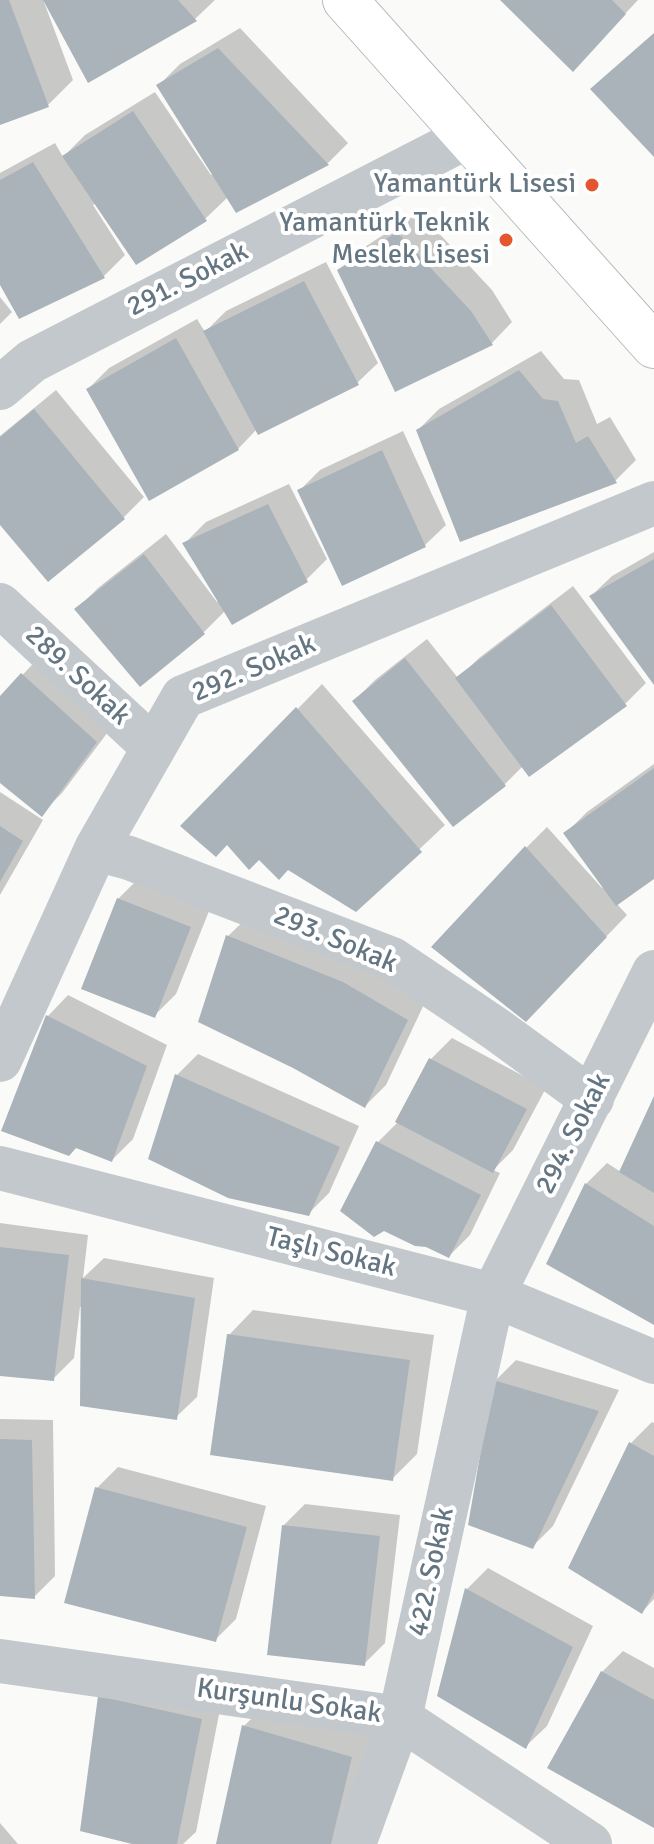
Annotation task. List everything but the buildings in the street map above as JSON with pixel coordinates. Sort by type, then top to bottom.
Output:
[{"type":"main road","points":[[345,0],[654,346]]},
{"type":"street","name":"291. Sokak","points":[[0,388],[32,361],[467,137]]},
{"type":"street","name":"292. Sokak","points":[[0,1060],[96,849],[183,697],[654,503]]},
{"type":"street","name":"289. Sokak","points":[[0,605],[154,748]]},
{"type":"street","name":"293. Sokak","points":[[96,849],[129,858],[392,959],[592,1099]]},
{"type":"street","name":"294. Sokak","points":[[493,1295],[654,972]]},
{"type":"street","name":"Taşlı Sokak","points":[[0,1168],[493,1295],[654,1362]]},
{"type":"street","name":"422. Sokak","points":[[354,1844],[400,1718],[493,1295]]},
{"type":"street","name":"Kurşunlu Sokak","points":[[0,1661],[400,1718],[590,1844]]},
{"type":"place","name":"Yamantürk Lisesi","points":[[592,185]]},
{"type":"place","name":"Yamantürk Teknik Meslek Lisesi","points":[[506,240]]}]
